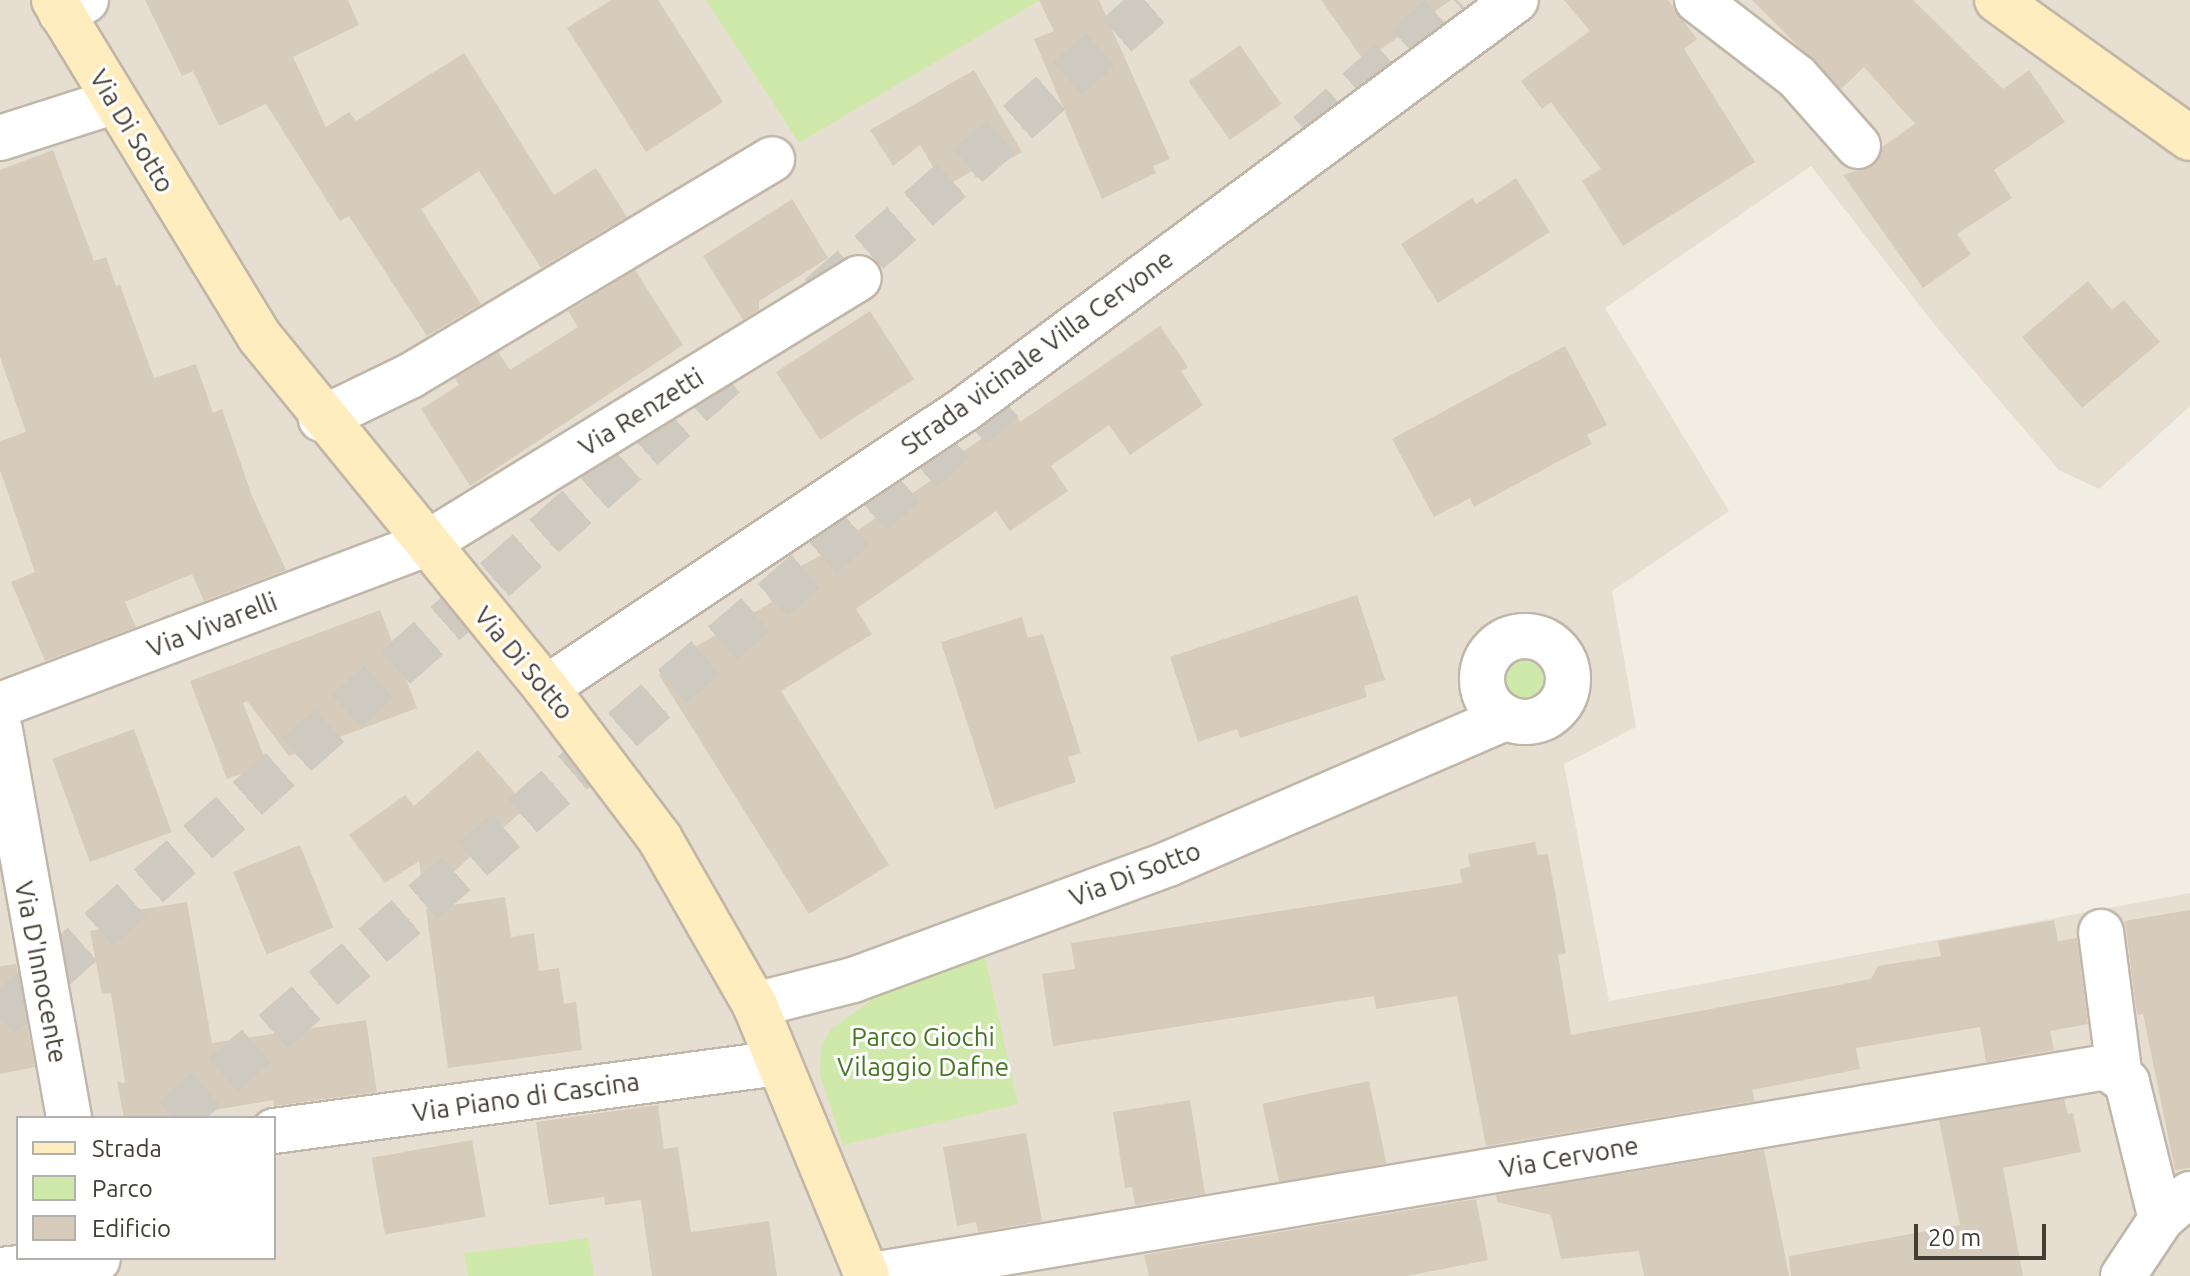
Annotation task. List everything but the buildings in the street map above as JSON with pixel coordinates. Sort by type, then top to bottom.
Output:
[{"type":"street","name":"Strada vicinale Villa Cervone","points":[[546,688],[965,409],[1516,0]]},
{"type":"street","points":[[1697,0],[1797,77],[1858,146]]},
{"type":"street","points":[[1999,1],[2190,138]]},
{"type":"street","name":"Via Di Sotto","points":[[67,4],[113,102],[259,336],[321,419],[546,688],[660,839],[704,907],[755,1005],[867,1276]]},
{"type":"street","points":[[0,138],[113,102]]},
{"type":"street","points":[[321,419],[410,376],[772,159]]},
{"type":"street","name":"Via Renzetti","points":[[424,545],[859,278]]},
{"type":"street","name":"Via Vivarelli","points":[[0,705],[424,545]]},
{"type":"street","name":"Via Di Sotto","points":[[755,1005],[853,980],[1168,864],[1506,718]]},
{"type":"street","name":"Via D'Innocente","points":[[0,730],[17,948],[68,1116]]},
{"type":"street","points":[[2101,932],[2119,1071],[2127,1082],[2176,1206],[2127,1275]]},
{"type":"street","name":"Via Piano di Cascina","points":[[276,1131],[778,1063]]},
{"type":"street","name":"Via Cervone","points":[[867,1276],[2106,1067],[2119,1071]]},
{"type":"street","points":[[0,1270],[98,1265]]},
{"type":"shaded area","points":[[0,0],[2190,0],[2190,406],[2099,489],[2059,470],[1938,329],[1811,166],[1605,308],[1729,511],[1612,591],[1636,727],[1564,764],[1609,1001],[2190,893],[2190,1276],[0,1276]]},
{"type":"green space","points":[[706,0],[1040,0],[799,143]]},
{"type":"green space","points":[[1526,656],[1543,663],[1550,680],[1543,697],[1526,704],[1509,697],[1502,680],[1509,663]]},
{"type":"green space","name":"Parco Giochi Vilaggio Dafne","points":[[985,957],[1018,1104],[843,1145],[820,1075],[821,1046],[831,1029],[879,994]]},
{"type":"green space","points":[[588,1238],[594,1276],[468,1276],[464,1253]]},
{"type":"tunnel","points":[[819,296],[1157,0]]},
{"type":"tunnel","points":[[1308,134],[1458,0]]},
{"type":"tunnel","points":[[0,1017],[733,369]]},
{"type":"tunnel","points":[[175,1116],[1004,400]]}]
